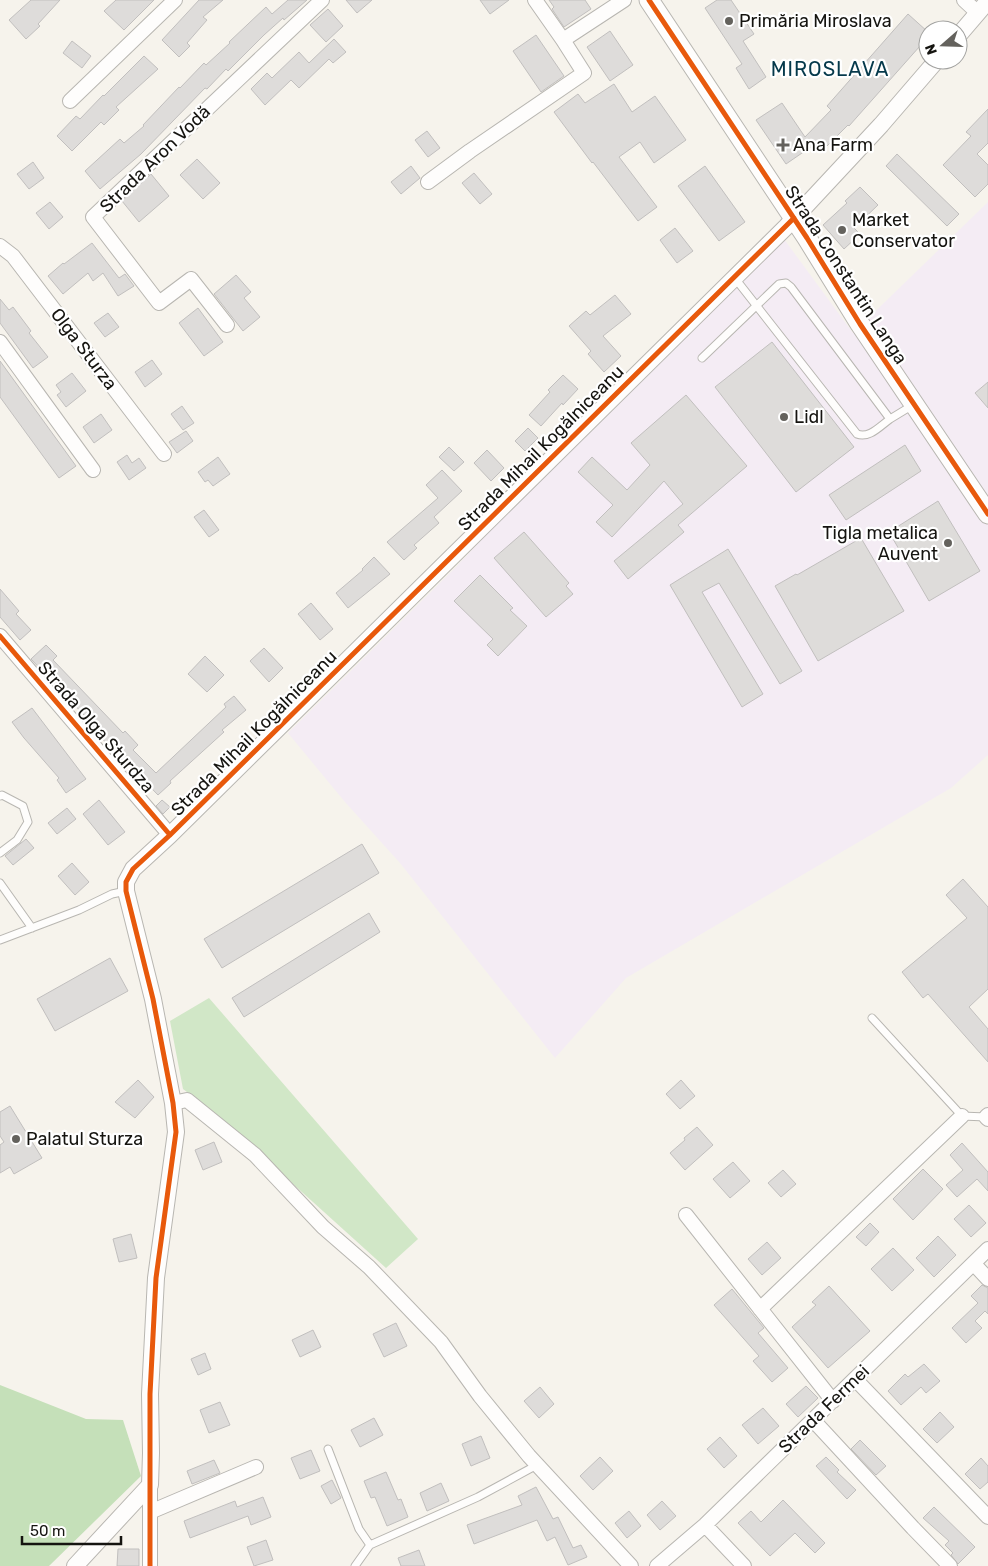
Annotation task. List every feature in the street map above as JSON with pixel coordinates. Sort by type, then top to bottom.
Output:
[{"type":"main road","name":"Strada Constantin Langa","points":[[648,0],[794,218],[860,324],[988,514]]},
{"type":"street","points":[[70,100],[175,0]]},
{"type":"street","name":"Strada Aron Vodă","points":[[227,325],[191,279],[159,303],[93,217],[322,0]]},
{"type":"street","points":[[428,182],[483,141],[584,73],[535,0]]},
{"type":"street","points":[[563,40],[624,0]]},
{"type":"street","points":[[964,0],[983,7],[968,24]]},
{"type":"street","name":"Strada Mihail Kogălniceanu","points":[[126,891],[126,882],[133,869],[170,835],[794,218],[881,125],[928,70]]},
{"type":"street","name":"Olga Sturza","points":[[0,246],[13,256],[164,454]]},
{"type":"street","points":[[0,342],[93,470]]},
{"type":"street","name":"Strada Olga Sturdza","points":[[0,636],[170,835]]},
{"type":"street","points":[[126,891],[153,1000],[173,1103],[176,1132],[156,1278],[150,1394],[150,1566]]},
{"type":"street","points":[[173,1103],[187,1100],[255,1156],[323,1227],[369,1267],[441,1342],[480,1396],[537,1465],[631,1566]]},
{"type":"street","points":[[760,1309],[962,1116]]},
{"type":"street","points":[[686,1215],[833,1401]]},
{"type":"street","name":"Strada Fermei","points":[[657,1566],[705,1525],[988,1249]]},
{"type":"street","points":[[974,1264],[988,1279]]},
{"type":"street","points":[[855,1379],[988,1517]]},
{"type":"street","points":[[813,1420],[950,1566]]},
{"type":"street","points":[[150,1512],[256,1467]]},
{"type":"street","points":[[75,1566],[150,1485]]},
{"type":"street","points":[[705,1525],[744,1566]]},
{"type":"lane","points":[[734,276],[856,434],[867,435],[913,404]]},
{"type":"lane","points":[[702,358],[779,284],[786,283],[890,419]]},
{"type":"lane","points":[[0,796],[2,795],[23,806],[28,822],[17,840],[0,853]]},
{"type":"lane","points":[[0,883],[32,928]]},
{"type":"lane","points":[[0,940],[79,910],[112,894],[126,891]]},
{"type":"lane","points":[[872,1018],[962,1116],[987,1117]]},
{"type":"lane","points":[[328,1449],[359,1529],[370,1546]]},
{"type":"lane","points":[[355,1566],[370,1546],[478,1498],[537,1465]]},
{"type":"shaded area","points":[[988,202],[988,755],[951,788],[626,978],[555,1058],[400,863],[345,802],[288,733],[454,569],[530,489],[781,235],[853,333]]},
{"type":"green space","points":[[209,998],[418,1239],[386,1268],[211,1110],[183,1089],[170,1021]]},
{"type":"green space","points":[[0,1385],[86,1419],[123,1420],[141,1476],[49,1566],[0,1566]]},
{"type":"building","points":[[31,0],[60,0],[38,24],[40,26],[26,39],[9,20]]},
{"type":"building","points":[[116,0],[154,0],[124,30],[104,11]]},
{"type":"building","points":[[199,0],[223,0],[203,17],[207,20],[187,43],[190,46],[179,57],[162,40]]},
{"type":"building","points":[[288,0],[307,0],[264,35],[228,71],[226,69],[207,89],[205,88],[141,154],[100,189],[85,171],[120,139],[124,143],[144,126],[179,87],[204,63],[206,65],[230,43],[266,7],[272,14]]},
{"type":"building","points":[[346,0],[372,0],[357,13]]},
{"type":"building","points":[[480,0],[509,0],[490,14]]},
{"type":"building","points":[[549,0],[585,0],[591,9],[564,27],[552,9],[554,7]]},
{"type":"building","name":"Primăria Miroslava","points":[[717,0],[731,0],[754,34],[743,41],[766,77],[749,89],[736,68],[742,64],[705,8]]},
{"type":"building","points":[[328,9],[343,26],[326,42],[310,25]]},
{"type":"building","points":[[908,14],[918,23],[918,48],[849,126],[827,146],[821,140],[786,164],[756,120],[782,103],[805,137],[831,110],[827,106]]},
{"type":"building","points":[[610,31],[633,65],[610,81],[587,47]]},
{"type":"building","points":[[536,35],[564,76],[541,92],[513,51]]},
{"type":"building","points":[[334,39],[346,52],[333,63],[329,59],[299,88],[291,80],[265,105],[251,89],[267,73],[272,78],[299,52],[309,63]]},
{"type":"building","points":[[72,41],[91,56],[82,68],[63,53]]},
{"type":"building","points":[[144,56],[158,69],[116,107],[119,110],[104,125],[101,122],[72,151],[57,136],[76,116],[80,119]]},
{"type":"building","points":[[614,84],[632,112],[655,96],[686,140],[654,163],[640,142],[619,157],[657,207],[638,221],[554,112],[578,94],[585,103]]},
{"type":"building","points":[[988,109],[988,143],[977,154],[988,165],[988,184],[975,197],[943,165],[971,136],[966,132]]},
{"type":"building","points":[[427,131],[440,148],[428,157],[415,140]]},
{"type":"building","points":[[897,154],[959,214],[947,226],[886,166]]},
{"type":"building","points":[[197,159],[220,183],[203,199],[180,175]]},
{"type":"building","points":[[33,162],[44,178],[29,189],[17,174]]},
{"type":"building","points":[[411,166],[420,178],[401,194],[391,182]]},
{"type":"building","points":[[705,166],[745,222],[719,241],[678,186]]},
{"type":"building","points":[[474,173],[492,194],[480,204],[462,183]]},
{"type":"building","points":[[151,174],[169,196],[139,222],[122,201]]},
{"type":"building","points":[[860,187],[878,205],[854,228],[860,234],[844,249],[823,225],[847,203],[845,201]]},
{"type":"building","points":[[50,202],[63,217],[49,229],[36,213]]},
{"type":"building","points":[[675,228],[693,251],[677,263],[660,240]]},
{"type":"building","points":[[92,243],[119,278],[125,274],[134,286],[118,296],[103,273],[93,281],[88,273],[63,294],[48,276]]},
{"type":"building","points":[[236,275],[251,292],[244,298],[260,317],[243,331],[214,294]]},
{"type":"building","points":[[615,295],[631,314],[603,336],[621,356],[604,372],[588,354],[591,351],[569,326],[586,311],[590,315]]},
{"type":"building","points":[[0,299],[9,310],[13,307],[31,331],[29,333],[48,357],[33,368],[0,323]]},
{"type":"building","points":[[198,308],[223,342],[204,356],[179,323]]},
{"type":"building","points":[[108,313],[119,327],[105,337],[94,323]]},
{"type":"building","name":"Lidl","points":[[772,342],[854,447],[796,492],[715,387]]},
{"type":"building","points":[[152,360],[162,374],[145,387],[135,372]]},
{"type":"building","points":[[0,361],[76,466],[59,478],[0,397]]},
{"type":"building","points":[[72,373],[86,391],[66,407],[57,395],[61,392],[56,385]]},
{"type":"building","points":[[563,375],[578,389],[541,426],[529,415],[550,392],[548,390]]},
{"type":"building","points":[[988,382],[988,408],[975,393]]},
{"type":"building","points":[[686,395],[747,466],[678,525],[684,532],[628,579],[614,561],[683,504],[664,481],[612,537],[596,522],[613,505],[578,472],[592,457],[627,490],[650,465],[631,443]]},
{"type":"building","points":[[182,406],[194,423],[183,430],[171,414]]},
{"type":"building","points":[[101,414],[112,430],[94,443],[83,427]]},
{"type":"building","points":[[528,428],[538,438],[525,451],[515,441]]},
{"type":"building","points":[[186,431],[193,441],[177,453],[169,442]]},
{"type":"building","points":[[905,445],[921,471],[846,520],[829,495]]},
{"type":"building","points":[[449,447],[464,462],[454,471],[439,457]]},
{"type":"building","points":[[487,450],[504,468],[491,481],[474,463]]},
{"type":"building","points":[[127,455],[132,463],[139,458],[146,468],[129,480],[117,462]]},
{"type":"building","points":[[218,457],[230,474],[213,486],[208,480],[205,482],[198,472]]},
{"type":"building","points":[[442,470],[462,491],[434,517],[439,523],[414,545],[417,548],[404,560],[387,542],[438,498],[426,485]]},
{"type":"building","points":[[938,501],[980,571],[929,601],[889,532]]},
{"type":"building","points":[[204,510],[219,530],[209,537],[194,517]]},
{"type":"building","points":[[524,532],[569,583],[566,586],[573,594],[546,617],[494,558]]},
{"type":"building","points":[[861,538],[904,611],[818,661],[775,586]]},
{"type":"building","points":[[728,549],[802,671],[780,684],[719,583],[702,592],[763,694],[742,707],[670,585]]},
{"type":"building","points":[[374,557],[390,574],[348,608],[336,593],[363,570]]},
{"type":"building","points":[[480,575],[513,608],[510,610],[527,626],[498,656],[487,645],[493,639],[454,601]]},
{"type":"building","points":[[0,589],[19,611],[16,614],[31,630],[20,640],[0,617]]},
{"type":"building","points":[[311,603],[333,629],[320,640],[298,614]]},
{"type":"building","points":[[46,645],[57,656],[53,660],[123,733],[125,731],[138,745],[133,750],[156,773],[226,707],[224,704],[234,696],[246,710],[222,730],[224,732],[170,781],[171,783],[158,795],[123,759],[108,747],[83,718],[85,716],[31,659]]},
{"type":"building","points":[[264,648],[283,668],[269,682],[250,661]]},
{"type":"building","points":[[205,656],[224,675],[207,692],[188,674]]},
{"type":"building","points":[[32,708],[86,779],[66,793],[57,780],[59,778],[12,722]]},
{"type":"building","points":[[99,800],[125,832],[108,845],[83,814]]},
{"type":"building","points":[[162,800],[170,807],[163,814],[156,806]]},
{"type":"building","points":[[67,808],[76,819],[57,834],[48,823]]},
{"type":"building","points":[[26,839],[34,848],[13,865],[5,856]]},
{"type":"building","points":[[362,844],[379,873],[222,968],[204,939]]},
{"type":"building","points":[[72,863],[89,882],[75,895],[58,876]]},
{"type":"building","points":[[963,879],[988,907],[988,989],[969,1007],[988,1029],[988,1062],[928,994],[923,998],[902,972],[967,918],[946,895]]},
{"type":"building","points":[[369,913],[380,932],[244,1017],[232,998]]},
{"type":"building","points":[[110,958],[128,991],[55,1031],[37,999]]},
{"type":"building","points":[[138,1080],[154,1097],[135,1118],[115,1102]]},
{"type":"building","points":[[681,1080],[695,1096],[680,1109],[666,1094]]},
{"type":"building","name":"Palatul Sturza","points":[[10,1106],[42,1158],[14,1174],[10,1167],[0,1173],[0,1145],[4,1142],[0,1136],[0,1112]]},
{"type":"building","points":[[697,1127],[713,1145],[685,1170],[670,1153]]},
{"type":"building","points":[[214,1142],[222,1162],[203,1170],[195,1150]]},
{"type":"building","points":[[962,1143],[988,1172],[988,1191],[977,1179],[957,1197],[946,1185],[963,1170],[950,1155]]},
{"type":"building","points":[[733,1162],[750,1181],[730,1198],[713,1179]]},
{"type":"building","points":[[923,1169],[943,1189],[913,1220],[893,1199]]},
{"type":"building","points":[[783,1170],[796,1184],[781,1197],[768,1183]]},
{"type":"building","points":[[969,1205],[986,1223],[971,1237],[954,1219]]},
{"type":"building","points":[[870,1223],[879,1232],[866,1246],[856,1237]]},
{"type":"building","points":[[131,1234],[137,1258],[119,1262],[113,1239]]},
{"type":"building","points":[[938,1236],[956,1255],[934,1277],[916,1258]]},
{"type":"building","points":[[767,1242],[781,1258],[762,1275],[748,1259]]},
{"type":"building","points":[[893,1248],[914,1270],[892,1291],[871,1269]]},
{"type":"building","points":[[982,1285],[988,1288],[988,1314],[985,1311],[975,1321],[982,1328],[966,1343],[952,1328],[978,1303],[971,1296]]},
{"type":"building","points":[[829,1286],[870,1331],[828,1368],[792,1327],[816,1305],[812,1302]]},
{"type":"building","points":[[732,1289],[764,1328],[758,1333],[788,1368],[772,1382],[753,1361],[759,1356],[714,1305]]},
{"type":"building","points":[[396,1323],[407,1346],[384,1357],[373,1334]]},
{"type":"building","points":[[313,1330],[321,1347],[300,1357],[292,1340]]},
{"type":"building","points":[[205,1353],[211,1369],[198,1375],[191,1359]]},
{"type":"building","points":[[924,1364],[940,1381],[926,1393],[921,1387],[901,1405],[888,1391],[905,1374],[908,1377]]},
{"type":"building","points":[[806,1386],[818,1398],[798,1417],[786,1404]]},
{"type":"building","points":[[540,1387],[554,1404],[539,1418],[524,1401]]},
{"type":"building","points":[[220,1402],[230,1425],[209,1433],[200,1410]]},
{"type":"building","points":[[763,1408],[779,1426],[758,1444],[742,1425]]},
{"type":"building","points":[[940,1412],[954,1427],[937,1443],[923,1429]]},
{"type":"building","points":[[374,1418],[383,1435],[360,1447],[351,1430]]},
{"type":"building","points":[[481,1436],[490,1458],[471,1466],[462,1444]]},
{"type":"building","points":[[720,1437],[737,1456],[724,1468],[707,1449]]},
{"type":"building","points":[[860,1440],[886,1466],[876,1475],[851,1449]]},
{"type":"building","points":[[311,1450],[320,1471],[300,1479],[291,1458]]},
{"type":"building","points":[[600,1457],[613,1471],[593,1490],[580,1476]]},
{"type":"building","points":[[826,1457],[839,1470],[837,1472],[856,1490],[847,1499],[816,1466]]},
{"type":"building","points":[[981,1458],[988,1466],[988,1482],[980,1489],[965,1474]]},
{"type":"building","points":[[214,1460],[220,1473],[192,1484],[187,1471]]},
{"type":"building","points":[[386,1472],[398,1500],[401,1499],[408,1517],[387,1526],[375,1497],[371,1498],[364,1481]]},
{"type":"building","points":[[332,1480],[341,1498],[331,1504],[321,1486]]},
{"type":"building","points":[[441,1483],[449,1501],[427,1511],[420,1493]]},
{"type":"building","points":[[536,1487],[553,1519],[558,1517],[573,1548],[581,1545],[587,1557],[568,1565],[555,1537],[547,1541],[537,1520],[474,1544],[467,1525],[522,1505],[518,1496]]},
{"type":"building","points":[[263,1497],[271,1517],[251,1525],[248,1516],[190,1538],[184,1521],[235,1501],[237,1507]]},
{"type":"building","points":[[783,1500],[825,1543],[815,1553],[795,1533],[770,1556],[738,1523],[751,1511],[761,1522]]},
{"type":"building","points":[[662,1501],[676,1516],[660,1530],[647,1515]]},
{"type":"building","points":[[934,1507],[975,1547],[958,1564],[951,1555],[953,1553],[945,1545],[949,1541],[923,1518]]},
{"type":"building","points":[[629,1511],[641,1526],[627,1538],[615,1523]]},
{"type":"building","points":[[266,1540],[273,1560],[254,1566],[247,1547]]},
{"type":"building","points":[[118,1549],[139,1549],[139,1566],[117,1566]]},
{"type":"building","points":[[419,1550],[425,1566],[401,1566],[398,1558]]},
{"type":"cycle path","points":[[649,0],[807,238],[860,324],[988,514]]},
{"type":"cycle path","points":[[150,1566],[150,1394],[156,1278],[176,1132],[173,1103],[153,999],[126,891],[126,882],[133,869],[170,835],[794,218]]},
{"type":"cycle path","points":[[0,636],[170,835]]},
{"type":"place","name":"Primăria Miroslava","points":[[729,21]]},
{"type":"place","name":"Ana Farm","points":[[783,145]]},
{"type":"place","name":"Market Conservator","points":[[842,230]]},
{"type":"place","name":"Lidl","points":[[784,417]]},
{"type":"place","name":"Tigla metalica Auvent","points":[[948,543]]},
{"type":"place","name":"Palatul Sturza","points":[[16,1139]]},
{"type":"district","name":"MIROSLAVA","points":[[830,69]]}]
